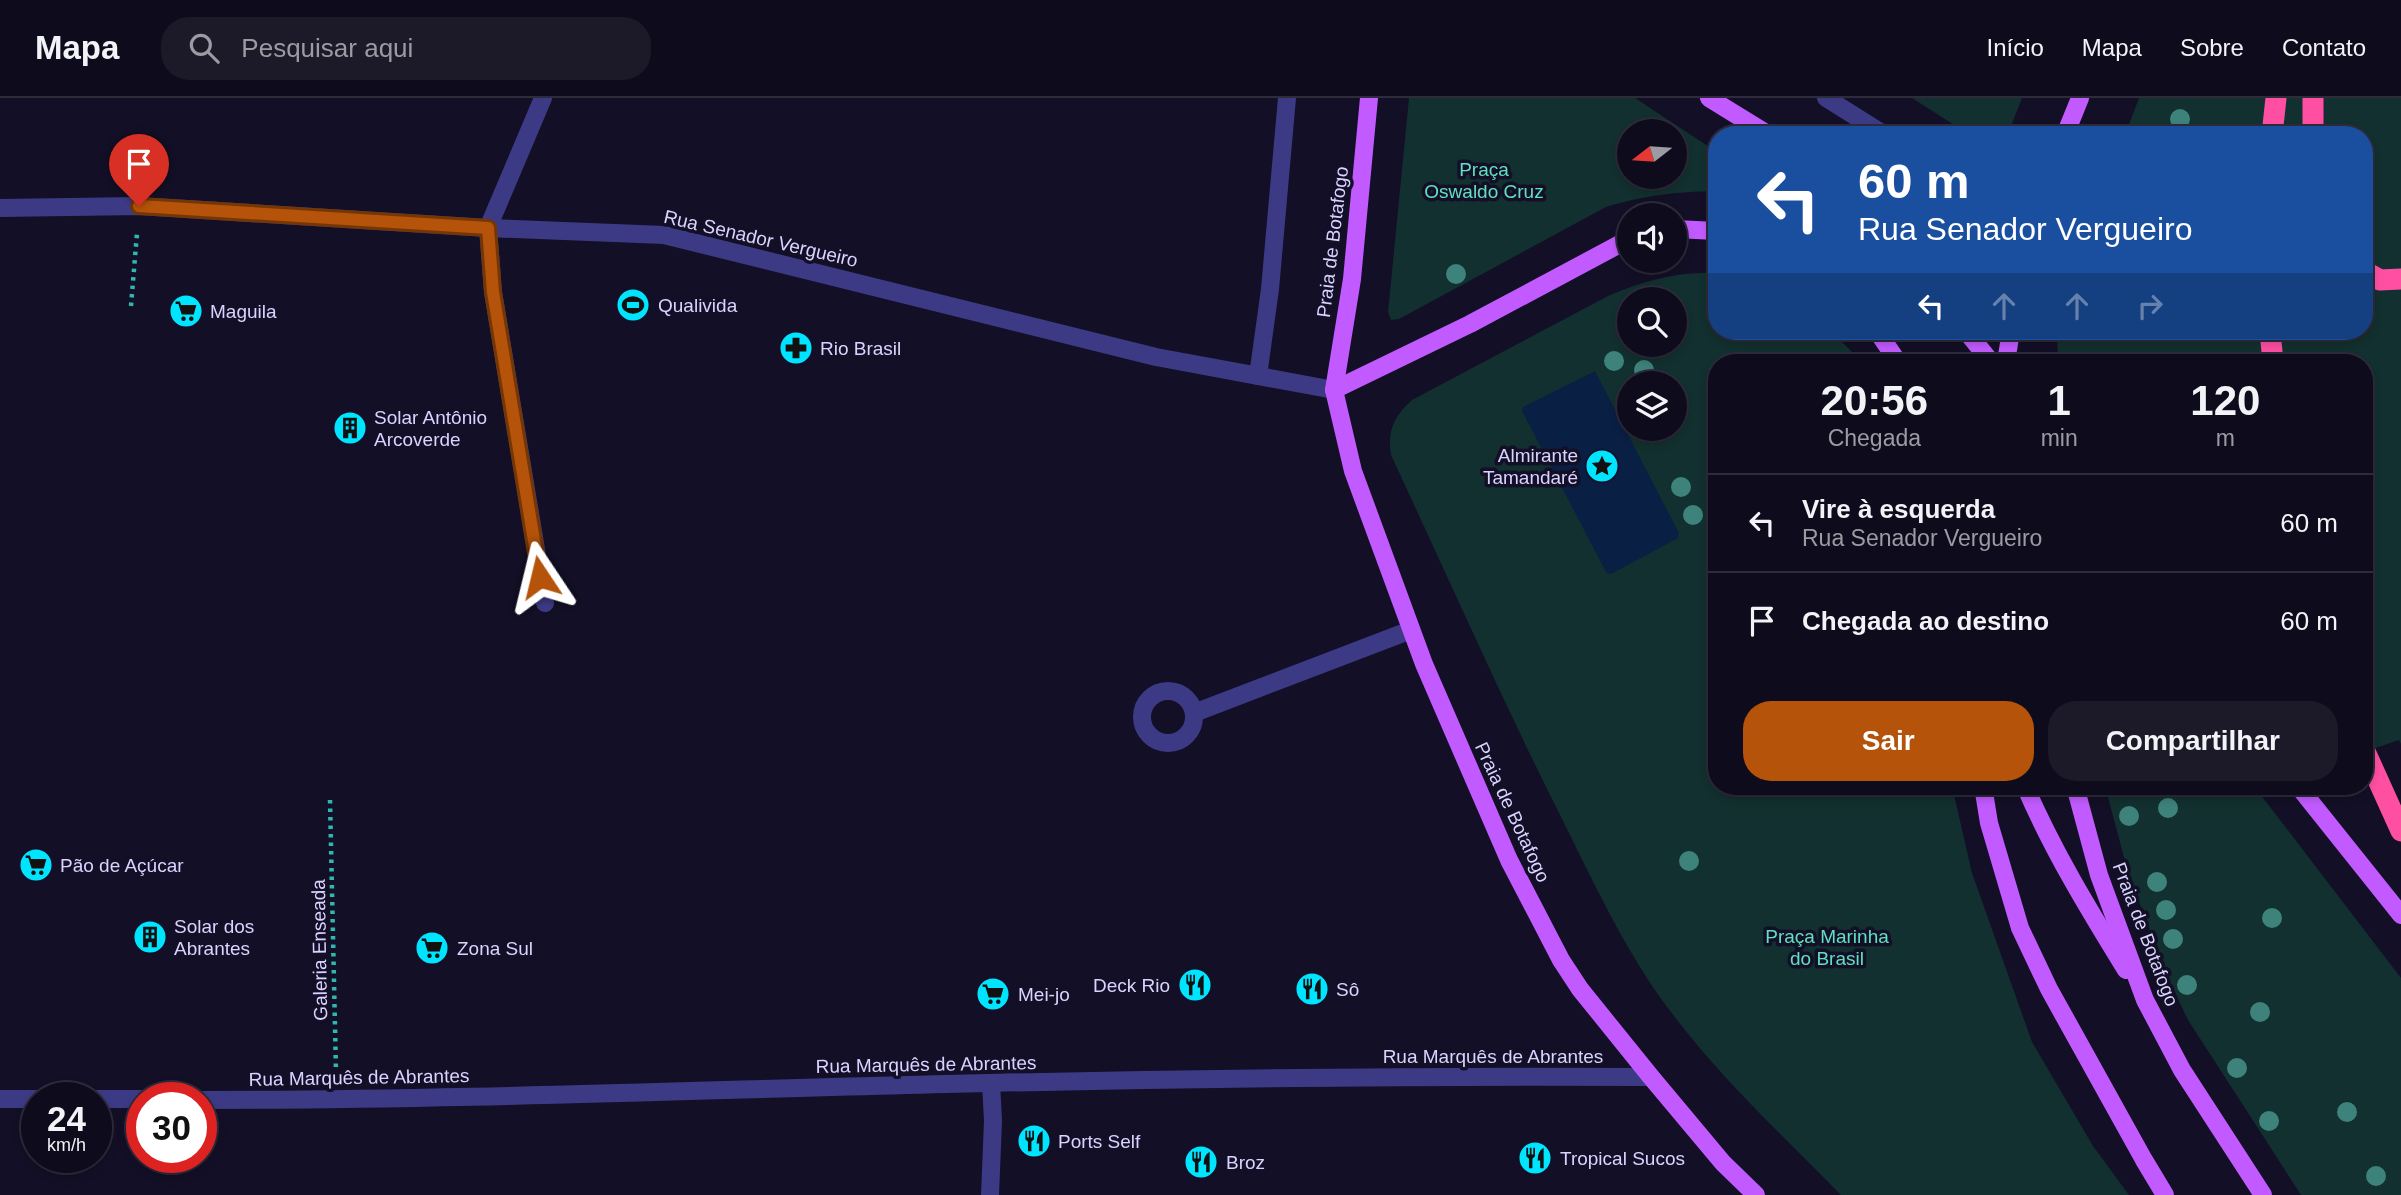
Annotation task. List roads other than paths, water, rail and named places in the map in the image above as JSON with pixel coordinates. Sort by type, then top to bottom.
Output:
[{"type":"highway","points":[[2273,126],[2276,98]]},
{"type":"highway","points":[[2313,98],[2313,126]]},
{"type":"highway","points":[[2373,276],[2380,279],[2401,279]]},
{"type":"highway","points":[[2373,769],[2401,831]]},
{"type":"main road","name":"Praia de Botafogo","points":[[1369,98],[1352,279],[1334,390],[1353,471],[1423,664],[1509,860],[1560,960],[1651,1077],[1723,1163],[1756,1195]]},
{"type":"main road","points":[[1709,98],[1754,126]]},
{"type":"main road","points":[[2069,126],[2080,98]]},
{"type":"main road","points":[[1687,230],[1708,231]]},
{"type":"main road","points":[[1334,390],[1469,324],[1617,246]]},
{"type":"main road","points":[[1973,340],[1985,354]]},
{"type":"main road","points":[[1984,795],[1989,823],[2020,928],[2049,989],[2165,1195]]},
{"type":"main road","points":[[2029,795],[2044,831],[2072,883],[2145,1000]]},
{"type":"main road","name":"Praia de Botafogo","points":[[2077,795],[2099,875],[2145,1000],[2182,1070],[2263,1195]]},
{"type":"main road","points":[[2305,795],[2401,915]]},
{"type":"street","points":[[543,98],[488,228],[493,292],[545,603]]},
{"type":"street","points":[[1258,376],[1270,289],[1287,98]]},
{"type":"street","points":[[1826,98],[1871,126]]},
{"type":"street","name":"Rua Senador Vergueiro","points":[[0,208],[139,206],[488,228],[664,235],[1156,356],[1334,390]]},
{"type":"street","points":[[1194,713],[1411,630]]},
{"type":"street","name":"Rua Marquês de Abrantes","points":[[217,1100],[337,1100],[991,1083],[1489,1076],[1651,1077]]},
{"type":"street","points":[[990,1195],[993,1121],[991,1083]]},
{"type":"street","points":[[0,1099],[21,1099]]},
{"type":"water","points":[[1595,371],[1617,413],[1617,441],[1631,441],[1679,533],[1678,538],[1611,574],[1606,572],[1522,411],[1523,407]]},
{"type":"place","name":"Qualivida","points":[[633,305]]},
{"type":"place","name":"Maguila","points":[[186,311]]},
{"type":"place","name":"Rio Brasil","points":[[796,348]]},
{"type":"place","name":"Solar Antônio Arcoverde","points":[[350,428]]},
{"type":"place","name":"Almirante Tamandaré","points":[[1602,466]]},
{"type":"place","name":"Pão de Açúcar","points":[[36,865]]},
{"type":"place","name":"Solar dos Abrantes","points":[[150,937]]},
{"type":"place","name":"Zona Sul","points":[[432,948]]},
{"type":"place","name":"Deck Rio","points":[[1195,985]]},
{"type":"place","name":"Sô","points":[[1312,989]]},
{"type":"place","name":"Mei-jo","points":[[993,994]]},
{"type":"place","name":"Ports Self","points":[[1034,1141]]},
{"type":"place","name":"Tropical Sucos","points":[[1535,1158]]},
{"type":"place","name":"Broz","points":[[1201,1162]]},
{"type":"park label","name":"Praça Oswaldo Cruz","points":[[1484,180]]},
{"type":"park label","name":"Praça Marinha do Brasil","points":[[1827,947]]}]
